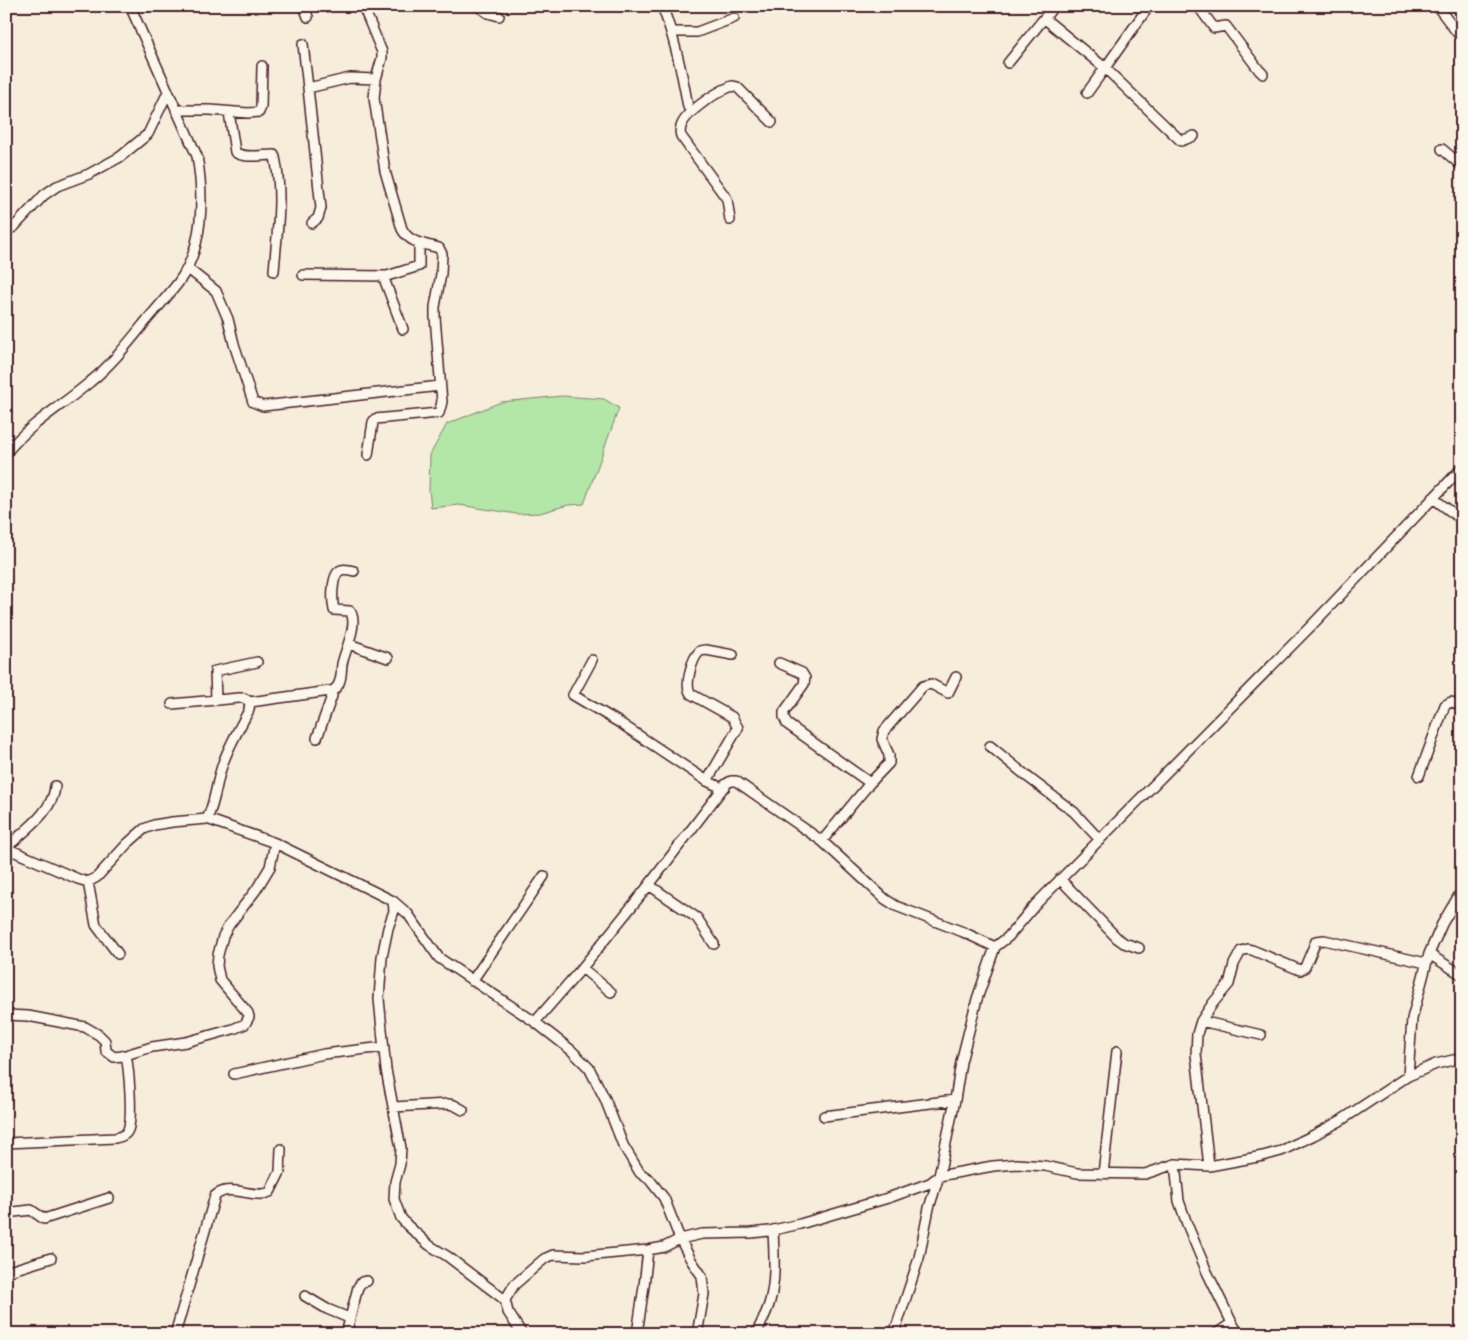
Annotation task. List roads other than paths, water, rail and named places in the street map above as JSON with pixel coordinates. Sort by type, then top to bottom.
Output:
[{"type":"street","points":[[6,452],[34,425],[71,398],[106,368],[179,283],[191,261],[202,214],[201,179],[197,156],[130,6]]},
{"type":"street","points":[[304,6],[308,16]]},
{"type":"street","points":[[363,6],[382,52],[374,98],[388,184],[402,229],[405,235],[420,244],[439,248],[442,254],[441,274],[435,307],[442,402],[439,413],[375,419],[368,455]]},
{"type":"street","points":[[478,6],[488,14],[499,16]]},
{"type":"street","points":[[662,6],[672,32],[688,106],[692,109]]},
{"type":"street","points":[[1008,63],[1054,6]]},
{"type":"street","points":[[1088,93],[1149,6]]},
{"type":"street","points":[[1198,6],[1214,28],[1226,26],[1264,74]]},
{"type":"street","points":[[1437,6],[1462,39]]},
{"type":"street","points":[[672,32],[697,32],[734,18]]},
{"type":"street","points":[[1045,19],[1105,68],[1182,141],[1194,136]]},
{"type":"street","points":[[303,44],[321,208],[318,218],[312,223]]},
{"type":"street","points":[[176,110],[259,112],[261,109],[262,66]]},
{"type":"street","points":[[308,88],[350,78],[376,79]]},
{"type":"street","points":[[730,220],[727,199],[680,132],[680,127],[692,109],[732,86],[737,87],[772,122]]},
{"type":"street","points":[[6,231],[14,227],[44,195],[58,186],[89,174],[120,158],[148,134],[168,92]]},
{"type":"street","points":[[229,112],[235,152],[244,156],[274,155],[275,157],[279,196],[274,271]]},
{"type":"street","points":[[1442,149],[1462,166]]},
{"type":"street","points":[[303,275],[383,276],[398,274],[419,266],[420,244]]},
{"type":"street","points":[[187,268],[216,292],[228,319],[253,402],[258,405],[263,406],[440,386]]},
{"type":"street","points":[[383,276],[403,329]]},
{"type":"street","points":[[894,1334],[916,1266],[929,1208],[939,1176],[968,1030],[995,947],[1008,936],[1060,879],[1317,620],[1462,468]]},
{"type":"street","points":[[1433,498],[1462,520]]},
{"type":"street","points":[[317,738],[332,696],[331,692],[340,682],[344,658],[349,644],[352,613],[350,611],[334,610],[332,598],[334,581],[339,571],[354,571]]},
{"type":"street","points":[[349,644],[388,658]]},
{"type":"street","points":[[707,781],[738,728],[732,716],[690,694],[687,683],[695,657],[700,651],[706,650],[732,655]]},
{"type":"street","points":[[592,660],[573,695],[620,723],[707,781],[722,788],[725,787]]},
{"type":"street","points":[[216,700],[216,671],[257,662]]},
{"type":"street","points":[[778,663],[802,673],[805,678],[804,684],[784,712],[787,724],[870,783]]},
{"type":"street","points":[[822,840],[890,760],[882,739],[884,731],[923,686],[931,684],[948,693],[956,677]]},
{"type":"street","points":[[172,704],[244,698],[250,702],[328,690],[331,692]]},
{"type":"street","points":[[207,819],[212,807],[213,796],[222,766],[249,710],[250,702]]},
{"type":"street","points":[[1419,776],[1446,705],[1451,702],[1462,705]]},
{"type":"street","points":[[990,746],[1028,778],[1074,812],[1100,840]]},
{"type":"street","points":[[535,1022],[582,968],[649,885],[690,829],[728,782],[736,781],[822,840],[885,899],[896,906],[963,932],[995,947]]},
{"type":"street","points":[[55,786],[52,800],[45,811],[6,848],[88,882],[97,877],[127,844],[144,829],[154,825],[207,819],[275,843],[394,901],[408,914],[440,958],[535,1022],[571,1050],[590,1068],[606,1099],[623,1145],[640,1173],[649,1179],[664,1198],[680,1239],[702,1276],[704,1284],[698,1329]]},
{"type":"street","points":[[6,1015],[28,1016],[85,1028],[99,1034],[105,1041],[106,1051],[114,1057],[152,1047],[186,1042],[233,1030],[245,1024],[248,1013],[220,980],[217,966],[218,955],[223,936],[229,925],[256,890],[270,867],[275,843]]},
{"type":"street","points":[[472,981],[544,876]]},
{"type":"street","points":[[1060,879],[1117,938],[1124,943],[1140,948]]},
{"type":"street","points":[[88,882],[96,925],[118,954]]},
{"type":"street","points":[[649,885],[697,918],[714,944]]},
{"type":"street","points":[[1408,1076],[1412,1019],[1428,959],[1438,931],[1462,890]]},
{"type":"street","points":[[394,901],[394,912],[388,928],[380,971],[379,1012],[386,1070],[401,1148],[394,1199],[401,1218],[406,1225],[429,1245],[447,1256],[505,1300],[508,1312],[522,1334]]},
{"type":"street","points":[[1209,1166],[1196,1040],[1200,1021],[1212,1003],[1229,984],[1234,964],[1244,949],[1252,950],[1300,970],[1304,967],[1314,945],[1319,940],[1324,940],[1428,959],[1462,975]]},
{"type":"street","points":[[582,968],[612,992]]},
{"type":"street","points":[[1200,1021],[1261,1035]]},
{"type":"street","points":[[234,1074],[324,1054],[384,1047]]},
{"type":"street","points":[[1103,1174],[1117,1051]]},
{"type":"street","points":[[6,1144],[115,1138],[124,1135],[128,1129],[130,1087],[126,1055]]},
{"type":"street","points":[[505,1300],[514,1285],[550,1256],[561,1254],[585,1256],[648,1250],[664,1247],[680,1239],[702,1234],[751,1234],[774,1230],[888,1198],[930,1183],[939,1176],[993,1166],[1017,1164],[1045,1166],[1077,1173],[1145,1174],[1175,1164],[1209,1166],[1263,1156],[1297,1144],[1340,1121],[1408,1076],[1436,1064],[1462,1058]]},
{"type":"street","points":[[824,1116],[955,1100]]},
{"type":"street","points":[[393,1107],[448,1104],[463,1110]]},
{"type":"street","points":[[175,1334],[215,1196],[219,1193],[232,1191],[260,1194],[270,1192],[280,1172],[281,1149]]},
{"type":"street","points":[[1175,1164],[1179,1201],[1187,1224],[1207,1272],[1239,1334]]},
{"type":"street","points":[[6,1213],[32,1210],[44,1219],[110,1198]]},
{"type":"street","points":[[756,1334],[766,1314],[770,1300],[774,1230]]},
{"type":"street","points":[[637,1334],[648,1250]]},
{"type":"street","points":[[6,1272],[50,1258]]},
{"type":"street","points":[[346,1334],[359,1285],[367,1281]]},
{"type":"street","points":[[305,1296],[327,1309],[349,1318]]},
{"type":"street","points":[[1216,1334],[1232,1323]]}]
